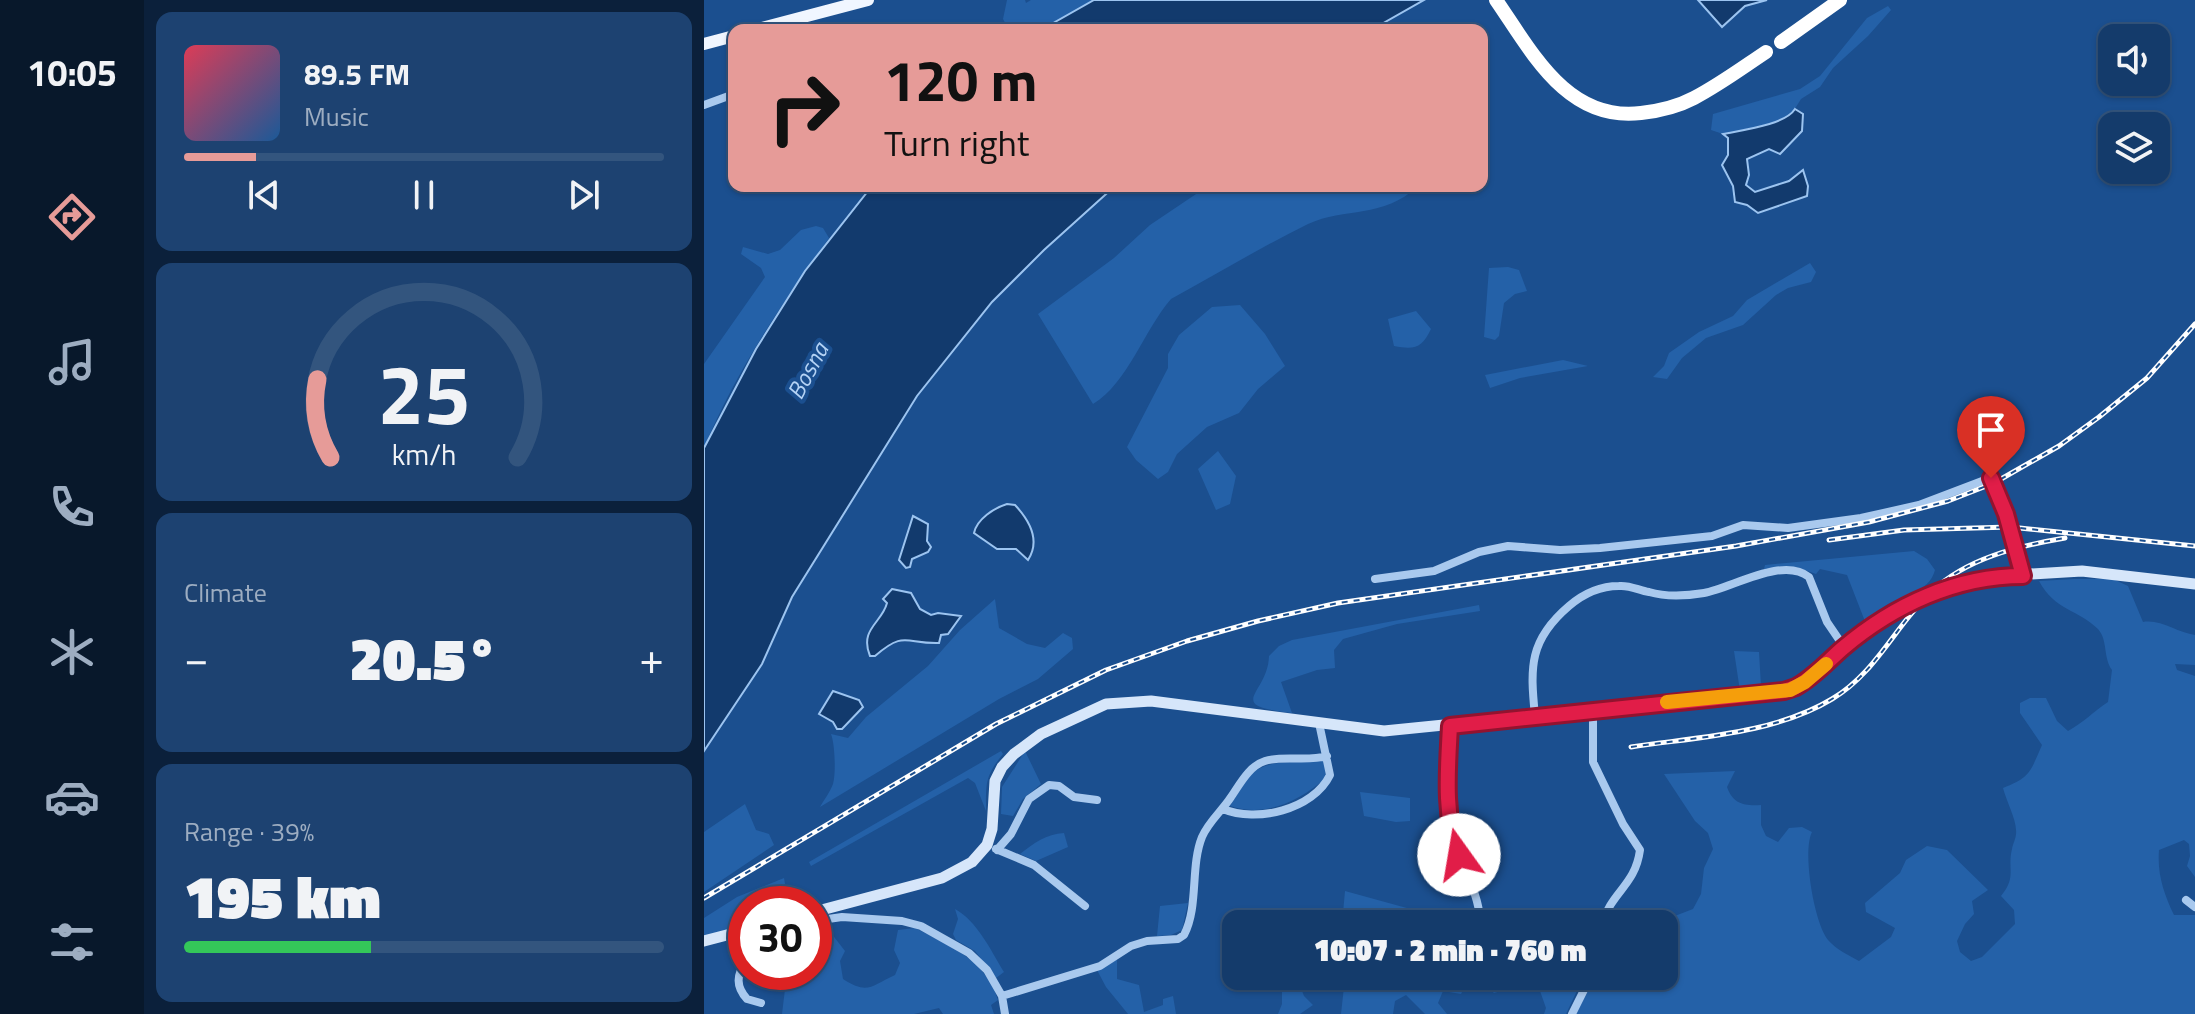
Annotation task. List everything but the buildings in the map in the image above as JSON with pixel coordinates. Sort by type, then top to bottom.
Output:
[{"type":"highway","points":[[1496,0],[1548,72],[1575,99],[1593,109],[1618,114],[1674,107],[1694,98],[1766,52]]},
{"type":"highway","points":[[1781,42],[1840,0]]},
{"type":"main road","points":[[795,24],[868,0]]},
{"type":"main road","points":[[704,44],[728,38]]},
{"type":"main road","points":[[832,907],[942,878],[992,848],[995,781],[1002,767],[1041,734],[1092,709],[1123,701],[1151,701],[1384,731],[1790,690],[1813,676],[1844,647],[1884,618],[1929,594],[1978,580],[2082,571],[2195,584]]},
{"type":"main road","points":[[704,941],[728,935]]},
{"type":"street","points":[[704,105],[728,96]]},
{"type":"street","points":[[1375,579],[1434,571],[1479,552],[1508,546],[1560,550],[1600,548],[1712,536],[1743,525],[1788,528],[1848,520],[1927,503],[1988,478],[1992,479],[2004,506],[2023,576]]},
{"type":"street","points":[[1535,716],[1532,675],[1535,653],[1543,631],[1574,601],[1604,587],[1620,585],[1650,593],[1691,595],[1719,590],[1740,579],[1795,570],[1809,577],[1827,622],[1844,647]]},
{"type":"street","points":[[1593,710],[1593,762],[1623,824],[1640,850],[1632,878],[1612,901],[1608,910]]},
{"type":"street","points":[[1223,809],[1237,815],[1279,811],[1308,798],[1328,780],[1330,771],[1319,723]]},
{"type":"street","points":[[1450,726],[1449,790],[1453,840],[1474,891],[1478,910]]},
{"type":"street","points":[[1002,996],[1100,966],[1131,946],[1147,941],[1178,939],[1184,935],[1202,837],[1242,780],[1260,763],[1268,760],[1327,756]]},
{"type":"street","points":[[992,848],[1011,834],[1029,799],[1049,785],[1059,786],[1074,797],[1097,800]]},
{"type":"street","points":[[992,848],[1034,865],[1085,906]]},
{"type":"street","points":[[2186,900],[2195,907]]},
{"type":"street","points":[[832,918],[902,921],[921,926],[969,953],[987,970],[1002,996],[1005,1014]]},
{"type":"street","points":[[741,990],[747,999],[761,1003]]},
{"type":"street","points":[[1572,1014],[1584,990]]},
{"type":"shaded area","points":[[1007,0],[1025,0],[1026,3],[1031,0],[1094,0],[1052,24],[1006,24],[1003,19]]},
{"type":"shaded area","points":[[1888,6],[1891,10],[1868,36],[1833,68],[1820,87],[1801,99],[1791,115],[1766,125],[1723,134],[1711,130],[1713,114],[1800,89],[1820,76],[1867,18]]},
{"type":"shaded area","points":[[1199,192],[1410,192],[1378,208],[1308,224],[1171,299],[1126,370],[1093,404],[1038,314],[1114,258],[1150,225]]},
{"type":"shaded area","points":[[816,226],[823,228],[829,238],[760,340],[704,448],[704,364],[765,277],[761,268],[741,254],[743,247],[768,254],[780,250],[801,230]]},
{"type":"shaded area","points":[[1810,263],[1816,272],[1811,282],[1776,295],[1743,325],[1706,338],[1682,358],[1667,379],[1653,377],[1664,366],[1669,353],[1699,332],[1733,316],[1747,300]]},
{"type":"shaded area","points":[[1489,268],[1519,270],[1527,291],[1515,294],[1504,303],[1499,336],[1495,340],[1484,337]]},
{"type":"shaded area","points":[[1240,305],[1265,334],[1285,366],[1258,389],[1239,413],[1207,427],[1177,454],[1168,472],[1158,479],[1136,460],[1127,447],[1168,368],[1168,354],[1179,335],[1212,307]]},
{"type":"shaded area","points":[[1416,311],[1431,329],[1428,335],[1417,346],[1394,346],[1388,319]]},
{"type":"shaded area","points":[[1563,360],[1588,366],[1520,378],[1490,388],[1485,375]]},
{"type":"shaded area","points":[[1218,451],[1236,476],[1230,504],[1216,510],[1198,469]]},
{"type":"shaded area","points":[[1914,551],[1927,559],[1935,570],[1932,578],[1921,589],[1885,606],[1866,624],[1847,575],[1820,569],[1816,574],[1796,567],[1764,569],[1765,565]]},
{"type":"shaded area","points":[[2113,579],[2128,586],[2143,622],[2156,622],[2195,635],[2195,665],[2175,664],[2177,670],[2195,676],[2195,877],[2187,866],[2189,844],[2184,840],[2159,850],[2159,867],[2174,915],[2195,915],[2195,1014],[1576,1014],[1589,990],[1678,990],[1678,915],[1693,909],[1701,894],[1704,868],[1713,849],[1708,833],[1695,821],[1664,774],[1735,771],[1727,787],[1729,793],[1740,803],[1761,805],[1761,825],[1766,836],[1778,842],[1789,828],[1802,827],[1812,832],[1809,870],[1818,919],[1828,940],[1859,961],[1891,937],[1895,928],[1866,912],[1865,903],[1900,873],[1906,860],[1927,846],[1947,850],[1988,890],[1972,901],[1974,914],[1957,941],[1960,952],[1971,961],[1982,957],[2015,924],[2014,910],[2001,896],[2009,883],[2016,833],[2003,788],[2028,772],[2042,745],[2020,713],[2020,703],[2030,698],[2046,698],[2057,721],[2068,731],[2108,702],[2112,670],[2101,633],[2091,623],[2059,604],[2039,581]]},
{"type":"shaded area","points":[[995,599],[999,628],[1027,644],[1045,648],[1063,633],[1072,638],[1073,649],[1038,679],[999,699],[820,807],[834,779],[831,734],[848,738],[866,717],[928,666],[960,630]]},
{"type":"shaded area","points":[[1479,605],[1480,611],[1397,624],[1343,639],[1334,650],[1335,668],[1317,670],[1281,682],[1292,713],[1271,710],[1254,702],[1269,656],[1279,646],[1292,640]]},
{"type":"shaded area","points":[[1734,651],[1759,652],[1761,686],[1740,691]]},
{"type":"shaded area","points":[[1001,751],[1003,754],[988,780],[986,811],[975,783],[968,778],[811,866],[809,862]]},
{"type":"shaded area","points":[[1025,751],[1041,784],[1023,799],[1013,816],[1001,814],[1002,787]]},
{"type":"shaded area","points":[[1325,760],[1326,778],[1293,800],[1256,810],[1230,806],[1255,771],[1283,762]]},
{"type":"shaded area","points":[[1360,792],[1410,798],[1410,821],[1396,822],[1364,816]]},
{"type":"shaded area","points":[[745,804],[756,830],[769,834],[774,845],[704,892],[704,832]]},
{"type":"shaded area","points":[[1064,833],[1068,847],[1036,861],[1020,854],[1046,837]]},
{"type":"shaded area","points":[[784,878],[785,884],[782,886],[764,886]]},
{"type":"shaded area","points":[[1345,891],[1414,910],[1343,910]]},
{"type":"shaded area","points":[[728,903],[728,931],[704,937],[704,918]]},
{"type":"shaded area","points":[[1188,903],[1182,930],[1157,936],[1160,906]]},
{"type":"shaded area","points":[[955,909],[976,928],[994,954],[1004,972],[996,978],[975,951],[956,940],[953,934],[958,919]]},
{"type":"shaded area","points":[[915,928],[976,964],[985,974],[998,1000],[991,1005],[994,1014],[943,1014],[939,1008],[914,1014],[782,1014],[785,990],[832,990],[832,934],[845,951],[840,961],[843,979],[864,988],[895,975],[900,963],[894,950],[898,930]]},
{"type":"shaded area","points":[[1117,959],[1117,979],[1139,985],[1144,1012],[1163,1005],[1163,999],[1173,996],[1176,1014],[1128,1014],[1106,987],[1097,970]]},
{"type":"shaded area","points":[[1282,990],[1302,990],[1313,1005],[1300,1014],[1278,1014]]},
{"type":"shaded area","points":[[1344,990],[1463,990],[1461,994],[1443,991],[1438,1003],[1447,1014],[1425,1014],[1406,995],[1395,1001],[1393,1014],[1341,1014]]},
{"type":"shaded area","points":[[1538,990],[1577,990],[1566,1014],[1544,1014],[1546,1008]]},
{"type":"water","points":[[1094,0],[1424,0],[1382,24],[1052,24]]},
{"type":"water","points":[[1698,0],[1767,0],[1745,6],[1722,27]]},
{"type":"water","points":[[1795,109],[1803,114],[1802,131],[1780,154],[1769,149],[1747,159],[1749,175],[1746,185],[1755,192],[1789,181],[1803,170],[1808,186],[1807,196],[1758,213],[1747,205],[1735,202],[1733,186],[1722,165],[1728,155],[1728,138],[1723,134],[1773,123]]},
{"type":"water","name":"Bosna","points":[[867,192],[1108,192],[992,302],[917,396],[792,597],[762,664],[704,751],[704,448],[756,349],[805,271]]},
{"type":"water","points":[[1007,504],[1015,505],[1032,531],[1032,553],[1028,560],[1016,549],[997,549],[974,533],[987,515]]},
{"type":"water","points":[[913,516],[928,524],[927,541],[931,547],[928,552],[912,559],[910,567],[906,568],[899,560]]},
{"type":"water","points":[[892,589],[911,593],[920,609],[931,615],[961,616],[948,634],[941,635],[939,643],[899,641],[870,656],[867,639],[887,603],[883,599]]},
{"type":"water","points":[[833,691],[859,700],[863,707],[842,729],[837,729],[833,722],[819,714]]},
{"type":"railway","points":[[704,898],[996,724],[1106,670],[1187,641],[1338,603],[1736,546],[1869,522],[1948,501],[1994,483],[2059,446],[2147,378],[2195,324]]},
{"type":"railway","points":[[1829,540],[1904,530],[2010,527],[2195,546]]},
{"type":"railway","points":[[1631,747],[1760,727],[1809,711],[1832,699],[1861,676],[1918,605],[1945,580],[1994,555],[2065,538]]},
{"type":"slow traffic","points":[[1667,702],[1790,690],[1826,664]]},
{"type":"route","points":[[1459,855],[1453,840],[1449,790],[1450,726],[1790,690],[1813,676],[1863,633],[1917,599],[1978,580],[2023,576],[2006,514],[1991,478]]}]
